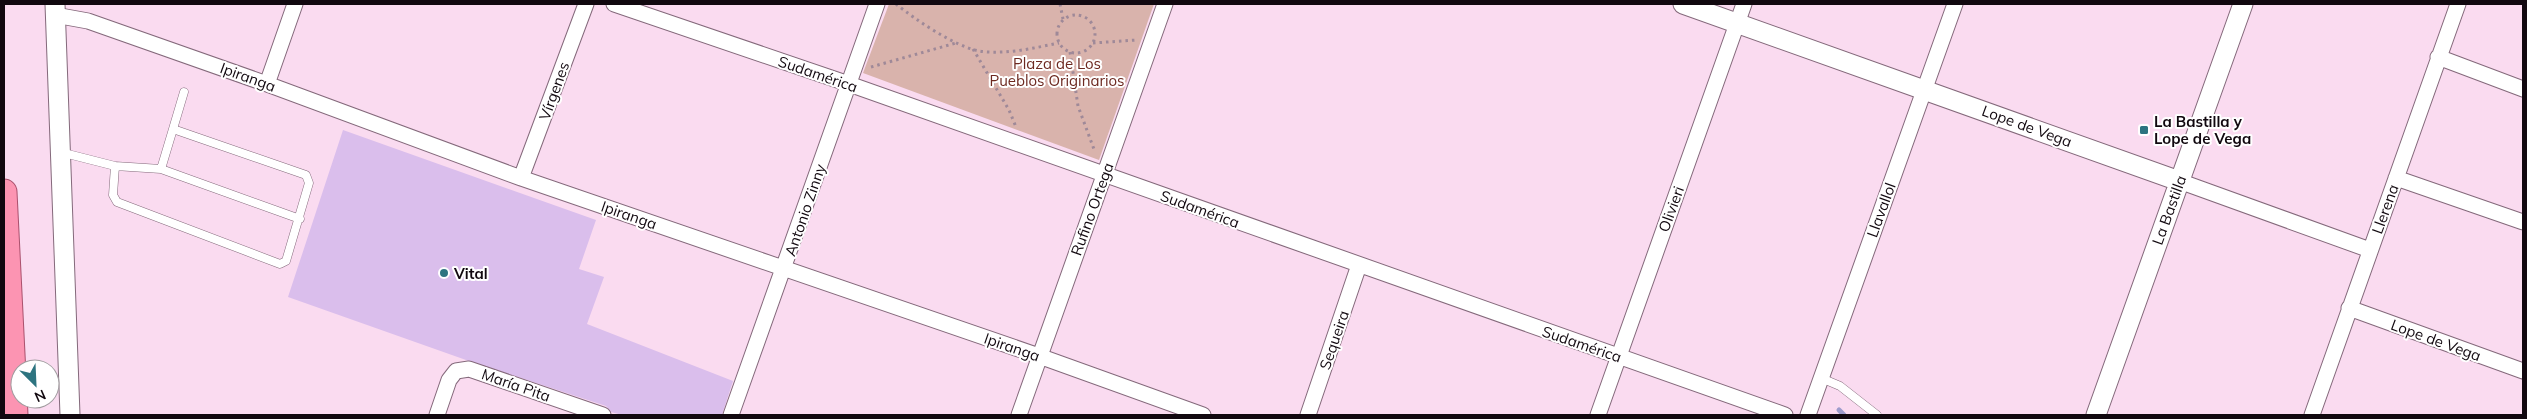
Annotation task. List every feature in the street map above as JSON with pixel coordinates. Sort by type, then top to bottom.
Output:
[{"type":"highway","points":[[4,192],[15,415]]},
{"type":"street","points":[[267,84],[295,4]]},
{"type":"street","name":"Vírgenes","points":[[521,178],[586,4]]},
{"type":"street","name":"Sudamérica","points":[[614,4],[849,84],[1785,415]]},
{"type":"street","name":"Antonio Zinny","points":[[731,415],[877,4]]},
{"type":"street","name":"Rufino Ortega","points":[[1019,415],[1165,4]]},
{"type":"street","name":"Lope de Vega","points":[[1683,4],[1925,88],[2370,250]]},
{"type":"street","name":"Olivieri","points":[[1598,415],[1744,4]]},
{"type":"street","name":"Llavallol","points":[[1808,415],[1955,4]]},
{"type":"street","name":"La Bastilla","points":[[2096,415],[2243,4]]},
{"type":"street","name":"Llerena","points":[[2312,415],[2458,4]]},
{"type":"street","points":[[55,9],[70,415]]},
{"type":"street","name":"Ipiranga","points":[[55,9],[267,84],[521,178],[1039,356],[1203,415]]},
{"type":"street","points":[[2438,57],[2523,89]]},
{"type":"street","points":[[2396,178],[2523,222]]},
{"type":"street","name":"Sequeira","points":[[1308,415],[1359,265]]},
{"type":"street","name":"Lope de Vega","points":[[2349,308],[2523,371]]},
{"type":"street","name":"María Pita","points":[[437,415],[449,380],[456,371],[469,369],[604,415]]},
{"type":"lane","points":[[161,169],[184,92]]},
{"type":"lane","points":[[115,166],[113,195],[123,207],[280,264],[286,261],[300,220],[309,183],[306,175],[173,129]]},
{"type":"lane","points":[[60,152],[115,166],[161,169],[300,220]]},
{"type":"lane","points":[[1821,378],[1848,391],[1877,415]]},
{"type":"path","points":[[896,4],[957,43],[973,49],[1007,51],[1059,42]]},
{"type":"path","points":[[1060,4],[1063,20]]},
{"type":"path","points":[[1092,43],[1094,27],[1087,18],[1075,14],[1063,20],[1058,30],[1059,42],[1070,52],[1078,106],[1104,175]]},
{"type":"path","points":[[1070,52],[1081,52],[1092,43],[1152,40]]},
{"type":"path","points":[[854,69],[895,62],[957,43]]},
{"type":"path","points":[[973,49],[1009,110],[1022,146]]},
{"type":"green space","name":"Plaza de Los Pueblos Originarios","points":[[889,4],[1154,4],[1099,160],[863,73]]},
{"type":"building","name":"Vital","points":[[343,130],[596,220],[579,269],[604,277],[587,324],[733,381],[722,415],[622,415],[611,412],[606,406],[466,360],[288,297]]},
{"type":"waterway","points":[[1839,410],[1844,415]]},
{"type":"place","name":"La Bastilla y Lope de Vega","points":[[2144,130]]},
{"type":"place","name":"Vital","points":[[444,273]]}]
